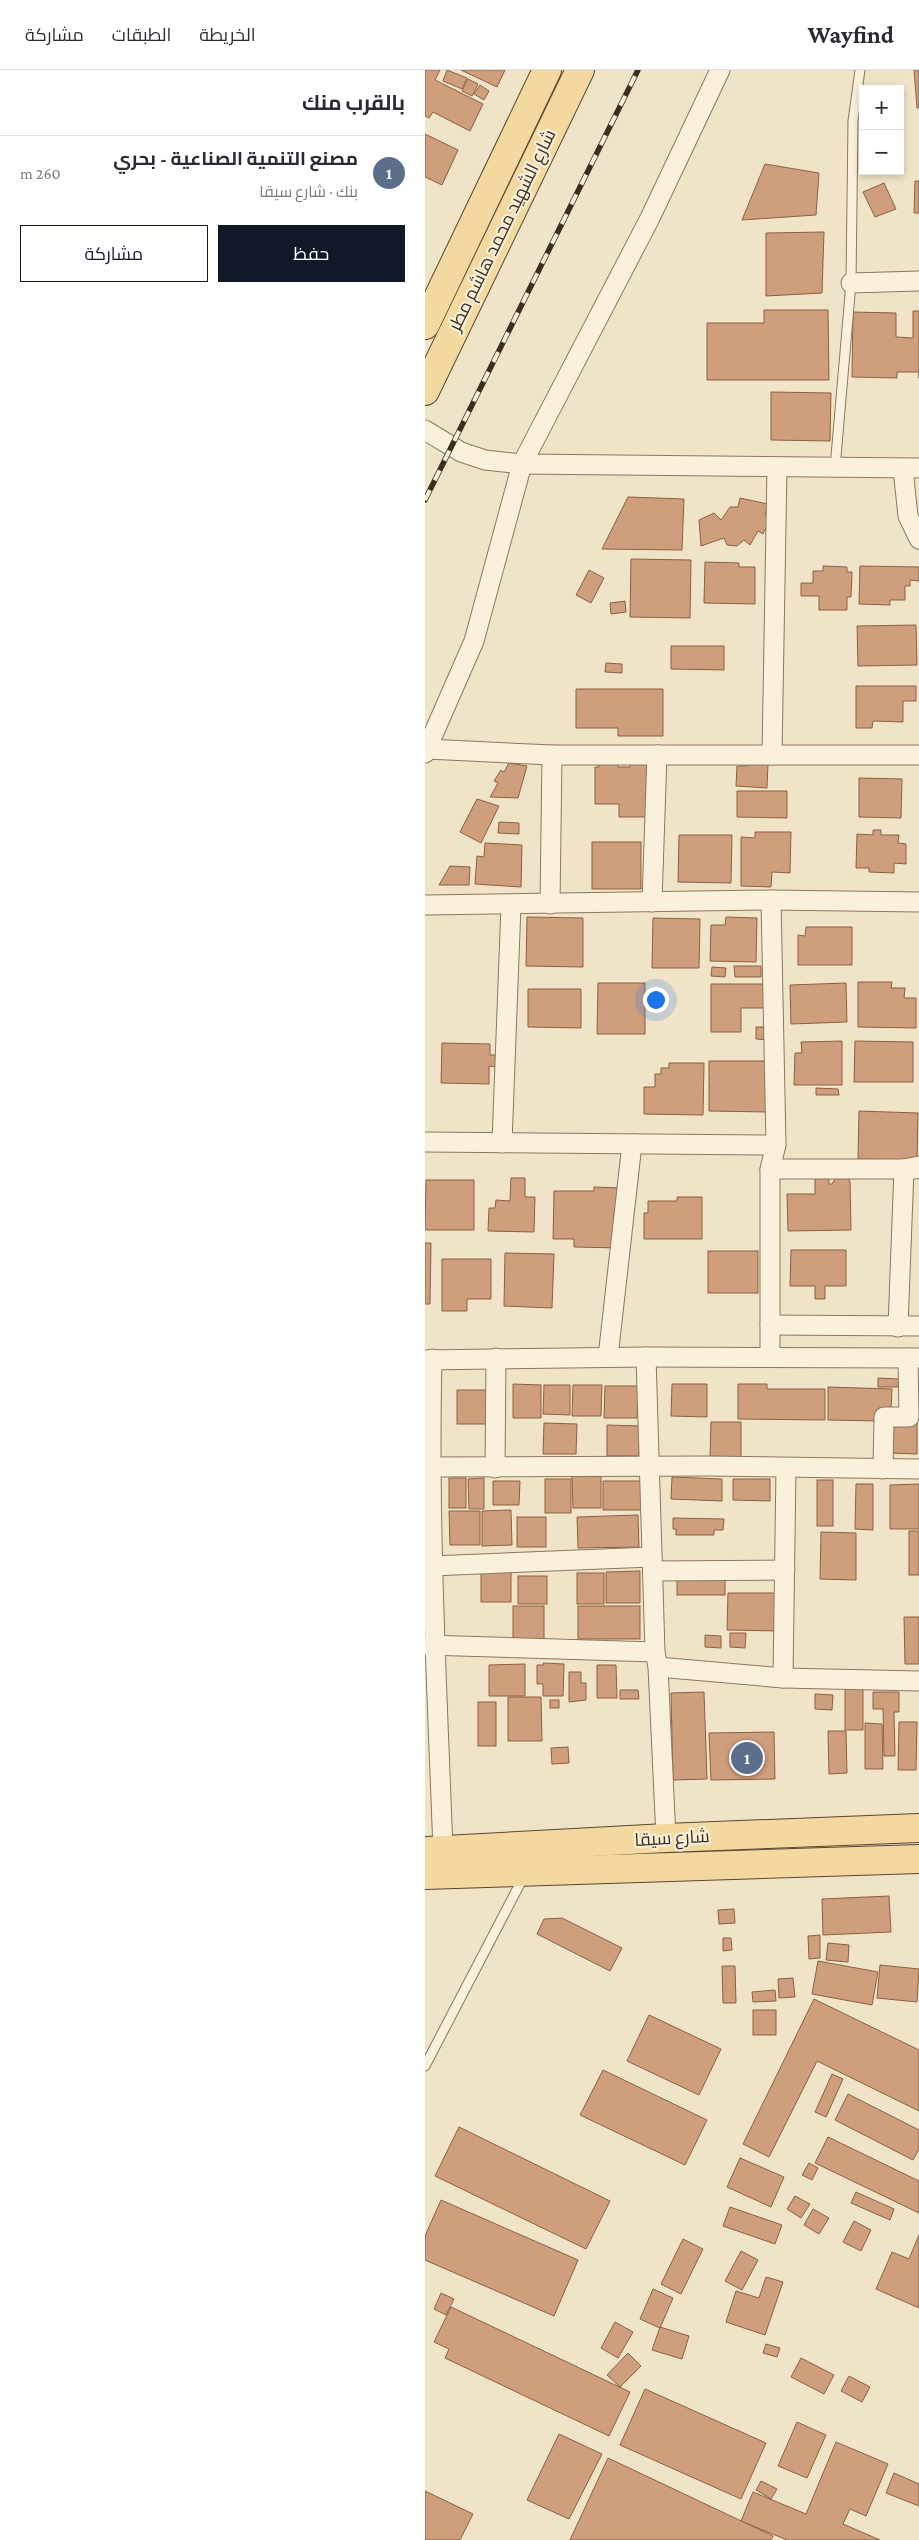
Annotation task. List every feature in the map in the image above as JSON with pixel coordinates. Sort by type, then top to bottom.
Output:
[{"type":"main road","name":"شارع الشهيد محمد هاشم مطر","points":[[425,325],[547,70]]},
{"type":"main road","name":"شارع الشهيد محمد هاشم مطر","points":[[425,391],[580,70]]},
{"type":"main road","name":"شارع سيقا","points":[[434,1851],[666,1838],[919,1828]]},
{"type":"main road","name":"شارع سيقا","points":[[425,1875],[919,1859]]},
{"type":"street","points":[[720,70],[650,218],[522,464],[474,641],[426,751],[552,755],[919,755]]},
{"type":"street","points":[[851,283],[919,281]]},
{"type":"street","points":[[425,430],[461,452],[485,460],[522,464],[911,468],[908,516],[919,539]]},
{"type":"street","points":[[772,755],[777,467]]},
{"type":"street","points":[[550,904],[552,755]]},
{"type":"street","points":[[652,902],[657,755]]},
{"type":"street","points":[[769,1357],[770,1169],[776,1145],[771,900]]},
{"type":"street","points":[[425,904],[511,905],[771,900],[919,902]]},
{"type":"street","points":[[502,1143],[511,905]]},
{"type":"street","points":[[425,1142],[776,1145]]},
{"type":"street","points":[[608,1357],[632,1144]]},
{"type":"street","points":[[770,1169],[914,1168],[898,1327]]},
{"type":"street","points":[[770,1324],[919,1326]]},
{"type":"street","points":[[434,1851],[430,1646],[431,1566],[428,1522],[428,1359],[608,1357],[913,1358],[909,1417],[884,1417],[883,1469]]},
{"type":"street","points":[[646,1357],[652,1564],[666,1838]]},
{"type":"street","points":[[495,1468],[496,1358]]},
{"type":"street","points":[[429,1467],[919,1469]]},
{"type":"street","points":[[783,1678],[785,1468]]},
{"type":"street","points":[[431,1566],[652,1564],[785,1570]]},
{"type":"street","points":[[430,1646],[656,1660],[783,1678],[919,1681]]},
{"type":"lane","points":[[835,468],[851,283],[853,121],[860,70]]},
{"type":"lane","points":[[425,2066],[527,1871]]},
{"type":"building","points":[[425,70],[440,70],[435,80],[483,104],[470,131],[433,112],[429,118],[425,116]]},
{"type":"building","points":[[447,70],[467,78],[462,89],[443,81]]},
{"type":"building","points":[[461,70],[505,70],[497,87]]},
{"type":"building","points":[[914,70],[919,70],[919,108],[917,108]]},
{"type":"building","points":[[468,79],[478,84],[472,96],[462,91]]},
{"type":"building","points":[[480,85],[489,91],[484,100],[474,94]]},
{"type":"building","points":[[425,134],[458,150],[442,185],[425,177]]},
{"type":"building","points":[[765,164],[819,173],[816,215],[742,220]]},
{"type":"building","points":[[915,181],[919,181],[919,213],[914,213]]},
{"type":"building","points":[[884,183],[896,209],[875,217],[863,192]]},
{"type":"building","points":[[824,232],[822,293],[766,296],[766,233]]},
{"type":"building","points":[[764,310],[828,310],[829,380],[707,380],[707,323],[764,323]]},
{"type":"building","points":[[913,311],[919,311],[919,372],[897,372],[897,378],[852,377],[853,312],[896,313],[896,337],[913,338]]},
{"type":"building","points":[[771,392],[831,393],[830,441],[771,440]]},
{"type":"building","points":[[628,497],[684,499],[682,550],[602,549]]},
{"type":"building","points":[[740,498],[768,504],[765,515],[771,517],[763,534],[758,531],[750,545],[744,540],[737,546],[727,545],[724,538],[701,546],[699,520],[714,513],[721,520],[730,507],[738,507]]},
{"type":"building","points":[[631,559],[691,560],[690,618],[630,617]]},
{"type":"building","points":[[705,562],[739,563],[739,567],[755,567],[755,604],[704,603]]},
{"type":"building","points":[[823,566],[847,567],[847,572],[852,572],[851,597],[847,597],[847,610],[819,610],[819,596],[801,596],[801,583],[813,583],[813,571],[823,571]]},
{"type":"building","points":[[860,566],[919,567],[919,581],[910,580],[910,586],[905,586],[905,600],[890,600],[890,605],[859,604]]},
{"type":"building","points":[[589,570],[604,578],[591,603],[576,595]]},
{"type":"building","points":[[625,601],[626,612],[611,614],[610,603]]},
{"type":"building","points":[[916,625],[917,665],[858,666],[857,626]]},
{"type":"building","points":[[671,646],[724,646],[724,670],[671,669]]},
{"type":"building","points":[[606,663],[622,664],[622,673],[605,672]]},
{"type":"building","points":[[856,686],[916,686],[916,701],[903,701],[903,722],[873,721],[872,728],[856,728]]},
{"type":"building","points":[[576,689],[663,689],[663,736],[618,736],[618,728],[576,728]]},
{"type":"building","points":[[509,763],[527,766],[518,798],[490,797],[498,783],[494,781],[501,770],[504,772]]},
{"type":"building","points":[[747,763],[768,764],[767,788],[736,786],[737,766],[747,766]]},
{"type":"building","points":[[599,764],[618,764],[618,767],[630,767],[630,764],[648,764],[653,817],[619,817],[619,804],[595,804],[595,767],[599,767]]},
{"type":"building","points":[[859,778],[902,779],[901,818],[859,817]]},
{"type":"building","points":[[737,791],[787,791],[787,818],[737,817]]},
{"type":"building","points":[[477,799],[499,806],[481,843],[460,832]]},
{"type":"building","points":[[499,822],[519,823],[519,834],[498,833]]},
{"type":"building","points":[[873,830],[881,830],[881,835],[899,835],[898,843],[906,844],[906,864],[894,863],[894,873],[869,872],[869,868],[856,868],[857,834],[873,835]]},
{"type":"building","points":[[755,832],[791,832],[790,873],[772,872],[771,887],[741,886],[741,837],[755,838]]},
{"type":"building","points":[[679,835],[732,835],[731,883],[678,882]]},
{"type":"building","points":[[592,842],[641,842],[641,889],[592,889]]},
{"type":"building","points":[[485,843],[522,845],[521,887],[475,884],[477,856],[484,857]]},
{"type":"building","points":[[450,866],[470,867],[469,885],[439,885]]},
{"type":"building","points":[[527,917],[583,918],[583,967],[526,966]]},
{"type":"building","points":[[726,917],[757,918],[756,962],[710,961],[711,925],[725,925]]},
{"type":"building","points":[[653,918],[700,919],[699,968],[652,968]]},
{"type":"building","points":[[806,927],[852,927],[852,965],[798,965],[798,935],[805,936]]},
{"type":"building","points":[[734,966],[761,966],[761,977],[735,977]]},
{"type":"building","points":[[712,967],[726,968],[725,977],[711,976]]},
{"type":"building","points":[[858,982],[892,982],[891,988],[905,988],[904,998],[916,998],[916,1028],[858,1027]]},
{"type":"building","points":[[598,983],[645,983],[645,1034],[597,1034]]},
{"type":"building","points":[[846,983],[847,1022],[791,1024],[790,985]]},
{"type":"building","points":[[711,984],[764,984],[764,1008],[741,1008],[741,1032],[711,1032]]},
{"type":"building","points":[[528,989],[581,989],[581,1028],[528,1027]]},
{"type":"building","points":[[756,1027],[771,1027],[770,1040],[756,1039]]},
{"type":"building","points":[[842,1041],[842,1085],[794,1085],[795,1053],[802,1053],[801,1042]]},
{"type":"building","points":[[855,1041],[913,1042],[913,1082],[854,1082]]},
{"type":"building","points":[[442,1043],[490,1044],[490,1055],[497,1055],[497,1067],[489,1066],[489,1084],[441,1083]]},
{"type":"building","points":[[709,1061],[766,1061],[766,1112],[709,1111]]},
{"type":"building","points":[[669,1063],[704,1063],[703,1115],[644,1114],[644,1087],[655,1087],[655,1074],[661,1074],[661,1068],[669,1068]]},
{"type":"building","points":[[816,1088],[838,1089],[839,1095],[816,1095]]},
{"type":"building","points":[[859,1111],[918,1113],[917,1160],[858,1159]]},
{"type":"building","points":[[829,1177],[829,1184],[832,1184],[836,1177],[846,1177],[850,1181],[851,1230],[788,1231],[787,1194],[815,1194],[815,1178]]},
{"type":"building","points":[[511,1178],[525,1178],[525,1197],[535,1197],[534,1232],[488,1231],[489,1208],[495,1208],[496,1200],[510,1201]]},
{"type":"building","points":[[426,1180],[474,1180],[474,1230],[425,1230]]},
{"type":"building","points":[[594,1187],[621,1188],[620,1248],[574,1247],[574,1239],[553,1239],[554,1191],[594,1191]]},
{"type":"building","points":[[677,1197],[702,1197],[702,1239],[644,1239],[644,1213],[648,1213],[648,1201],[677,1201]]},
{"type":"building","points":[[425,1243],[431,1243],[430,1304],[425,1304]]},
{"type":"building","points":[[791,1250],[846,1250],[846,1286],[825,1286],[825,1299],[815,1299],[815,1286],[790,1286]]},
{"type":"building","points":[[708,1251],[758,1251],[758,1293],[708,1293]]},
{"type":"building","points":[[505,1253],[554,1254],[552,1308],[504,1306]]},
{"type":"building","points":[[442,1259],[491,1259],[491,1299],[467,1299],[467,1311],[442,1311]]},
{"type":"building","points":[[878,1378],[899,1379],[898,1387],[878,1387]]},
{"type":"building","points":[[513,1384],[541,1385],[541,1418],[513,1418]]},
{"type":"building","points":[[672,1384],[707,1384],[707,1417],[671,1416]]},
{"type":"building","points":[[738,1384],[767,1384],[767,1389],[825,1389],[825,1420],[738,1419]]},
{"type":"building","points":[[544,1385],[570,1385],[570,1415],[543,1414]]},
{"type":"building","points":[[573,1385],[602,1385],[601,1416],[572,1416]]},
{"type":"building","points":[[605,1386],[638,1386],[637,1418],[604,1418]]},
{"type":"building","points":[[828,1387],[892,1389],[891,1408],[879,1408],[879,1421],[828,1420]]},
{"type":"building","points":[[457,1390],[490,1390],[490,1424],[457,1424]]},
{"type":"building","points":[[889,1421],[917,1421],[917,1454],[888,1453]]},
{"type":"building","points":[[711,1422],[741,1422],[741,1457],[710,1456]]},
{"type":"building","points":[[544,1423],[577,1424],[576,1454],[543,1454]]},
{"type":"building","points":[[607,1425],[640,1426],[639,1456],[607,1456]]},
{"type":"building","points":[[572,1476],[601,1476],[601,1508],[573,1508]]},
{"type":"building","points":[[672,1477],[722,1479],[722,1501],[671,1499]]},
{"type":"building","points":[[449,1478],[466,1478],[466,1508],[449,1508]]},
{"type":"building","points":[[484,1478],[484,1509],[469,1509],[468,1479]]},
{"type":"building","points":[[545,1479],[571,1479],[571,1513],[545,1513]]},
{"type":"building","points":[[733,1479],[770,1479],[770,1501],[733,1500]]},
{"type":"building","points":[[817,1480],[833,1480],[833,1526],[817,1526]]},
{"type":"building","points":[[493,1481],[520,1481],[519,1505],[493,1505]]},
{"type":"building","points":[[603,1481],[642,1481],[643,1510],[603,1510]]},
{"type":"building","points":[[856,1484],[873,1484],[873,1530],[855,1529]]},
{"type":"building","points":[[919,1484],[919,1529],[890,1529],[890,1485]]},
{"type":"building","points":[[511,1510],[512,1545],[482,1546],[482,1511]]},
{"type":"building","points":[[449,1511],[480,1511],[480,1545],[450,1545]]},
{"type":"building","points":[[638,1515],[639,1547],[578,1548],[577,1517]]},
{"type":"building","points":[[517,1517],[546,1517],[546,1547],[517,1547]]},
{"type":"building","points":[[673,1518],[724,1519],[723,1530],[714,1530],[714,1535],[676,1535],[676,1529],[673,1529]]},
{"type":"building","points":[[909,1531],[919,1531],[919,1575],[909,1575]]},
{"type":"building","points":[[821,1532],[856,1533],[856,1580],[820,1579]]},
{"type":"building","points":[[640,1571],[640,1603],[606,1603],[606,1572]]},
{"type":"building","points":[[481,1572],[511,1572],[511,1602],[481,1602]]},
{"type":"building","points":[[577,1573],[604,1573],[604,1604],[577,1604]]},
{"type":"building","points":[[677,1574],[725,1574],[725,1595],[677,1595]]},
{"type":"building","points":[[518,1576],[547,1576],[547,1604],[518,1604]]},
{"type":"building","points":[[728,1593],[778,1593],[778,1631],[727,1630]]},
{"type":"building","points":[[513,1606],[544,1606],[544,1640],[513,1640]]},
{"type":"building","points":[[578,1606],[640,1606],[640,1639],[578,1639]]},
{"type":"building","points":[[904,1617],[919,1617],[919,1664],[905,1664]]},
{"type":"building","points":[[730,1633],[746,1633],[745,1648],[730,1647]]},
{"type":"building","points":[[705,1635],[721,1636],[721,1648],[705,1647]]},
{"type":"building","points":[[543,1663],[564,1664],[563,1696],[543,1696],[543,1684],[537,1684],[537,1665],[544,1665]]},
{"type":"building","points":[[525,1664],[525,1696],[489,1696],[489,1665]]},
{"type":"building","points":[[597,1665],[616,1665],[617,1698],[597,1698]]},
{"type":"building","points":[[569,1672],[581,1672],[581,1683],[586,1683],[586,1700],[569,1702]]},
{"type":"building","points":[[845,1688],[863,1688],[863,1730],[845,1730]]},
{"type":"building","points":[[620,1690],[638,1690],[639,1699],[620,1699]]},
{"type":"building","points":[[704,1692],[707,1779],[673,1780],[671,1693]]},
{"type":"building","points":[[873,1692],[899,1692],[899,1712],[894,1712],[895,1756],[884,1756],[883,1709],[873,1709]]},
{"type":"building","points":[[815,1694],[833,1695],[832,1710],[815,1709]]},
{"type":"building","points":[[508,1697],[541,1697],[542,1741],[508,1741]]},
{"type":"building","points":[[550,1700],[559,1700],[559,1708],[550,1708]]},
{"type":"building","points":[[478,1702],[496,1702],[496,1746],[478,1746]]},
{"type":"building","points":[[899,1722],[917,1722],[916,1770],[898,1770]]},
{"type":"building","points":[[865,1723],[882,1724],[883,1769],[865,1769]]},
{"type":"building","points":[[828,1731],[846,1731],[847,1773],[829,1774]]},
{"type":"building","points":[[774,1732],[775,1779],[711,1780],[709,1733]]},
{"type":"building","points":[[568,1747],[569,1763],[552,1764],[551,1748]]},
{"type":"building","points":[[889,1896],[891,1932],[823,1935],[822,1899]]},
{"type":"building","points":[[734,1909],[735,1923],[719,1924],[718,1910]]},
{"type":"building","points":[[562,1918],[622,1948],[610,1971],[537,1934],[544,1919]]},
{"type":"building","points":[[820,1935],[820,1958],[809,1959],[808,1936]]},
{"type":"building","points":[[723,1938],[731,1938],[732,1950],[723,1951]]},
{"type":"building","points":[[828,1943],[849,1945],[848,1962],[826,1960]]},
{"type":"building","points":[[818,1961],[878,1972],[872,2005],[812,1994]]},
{"type":"building","points":[[880,1965],[919,1969],[917,2002],[877,1998]]},
{"type":"building","points":[[722,1966],[735,1966],[736,2003],[723,2003]]},
{"type":"building","points":[[793,1978],[795,1997],[779,1998],[778,1979]]},
{"type":"building","points":[[775,1990],[776,2001],[753,2002],[752,1992]]},
{"type":"building","points":[[814,1999],[919,2050],[919,2111],[817,2061],[769,2157],[743,2144]]},
{"type":"building","points":[[753,2010],[776,2010],[776,2035],[753,2035]]},
{"type":"building","points":[[649,2015],[721,2049],[699,2095],[627,2061]]},
{"type":"building","points":[[603,2070],[707,2120],[685,2165],[580,2115]]},
{"type":"building","points":[[832,2074],[843,2079],[826,2117],[815,2112]]},
{"type":"building","points":[[848,2094],[919,2130],[919,2149],[913,2160],[835,2120]]},
{"type":"building","points":[[459,2127],[610,2201],[586,2249],[435,2176]]},
{"type":"building","points":[[828,2137],[919,2181],[919,2213],[815,2163]]},
{"type":"building","points":[[740,2158],[784,2177],[771,2207],[727,2187]]},
{"type":"building","points":[[809,2163],[818,2168],[812,2180],[802,2175]]},
{"type":"building","points":[[856,2192],[894,2209],[890,2220],[851,2203]]},
{"type":"building","points":[[795,2196],[810,2204],[801,2218],[787,2209]]},
{"type":"building","points":[[441,2200],[578,2260],[554,2316],[425,2260],[425,2236]]},
{"type":"building","points":[[730,2207],[782,2225],[775,2244],[723,2226]]},
{"type":"building","points":[[813,2209],[829,2218],[819,2234],[804,2225]]},
{"type":"building","points":[[854,2221],[871,2230],[861,2251],[843,2242]]},
{"type":"building","points":[[919,2235],[919,2308],[876,2289],[892,2252],[909,2259]]},
{"type":"building","points":[[683,2239],[703,2249],[681,2294],[661,2284]]},
{"type":"building","points":[[741,2251],[758,2260],[742,2290],[725,2281]]},
{"type":"building","points":[[766,2277],[783,2282],[765,2335],[726,2322],[736,2291],[759,2298]]},
{"type":"building","points":[[653,2289],[673,2298],[660,2328],[640,2319]]},
{"type":"building","points":[[441,2293],[454,2299],[446,2315],[434,2309]]},
{"type":"building","points":[[451,2307],[630,2392],[609,2436],[445,2358],[449,2349],[434,2342]]},
{"type":"building","points":[[615,2322],[633,2332],[618,2358],[601,2348]]},
{"type":"building","points":[[660,2327],[689,2336],[682,2359],[652,2350]]},
{"type":"building","points":[[766,2344],[780,2348],[777,2357],[763,2353]]},
{"type":"building","points":[[628,2353],[641,2366],[620,2387],[607,2375]]},
{"type":"building","points":[[801,2358],[834,2375],[824,2394],[791,2377]]},
{"type":"building","points":[[849,2376],[870,2387],[862,2402],[841,2391]]},
{"type":"building","points":[[645,2389],[766,2443],[741,2499],[620,2445]]},
{"type":"building","points":[[797,2422],[826,2435],[807,2478],[778,2466]]},
{"type":"building","points":[[559,2434],[602,2454],[569,2519],[527,2500]]},
{"type":"building","points":[[836,2442],[888,2464],[866,2516],[850,2509],[843,2524],[880,2540],[787,2540],[741,2521],[753,2492],[806,2514]]},
{"type":"building","points":[[608,2458],[773,2536],[771,2540],[570,2540]]},
{"type":"building","points":[[894,2473],[919,2484],[919,2506],[886,2493]]},
{"type":"building","points":[[761,2481],[777,2489],[771,2499],[756,2490]]},
{"type":"building","points":[[425,2491],[473,2514],[460,2540],[425,2540]]},
{"type":"railway","points":[[425,500],[638,70]]},
{"type":"place","name":"مصنع التنمية الصناعية - بحري","points":[[747,1758]]}]
